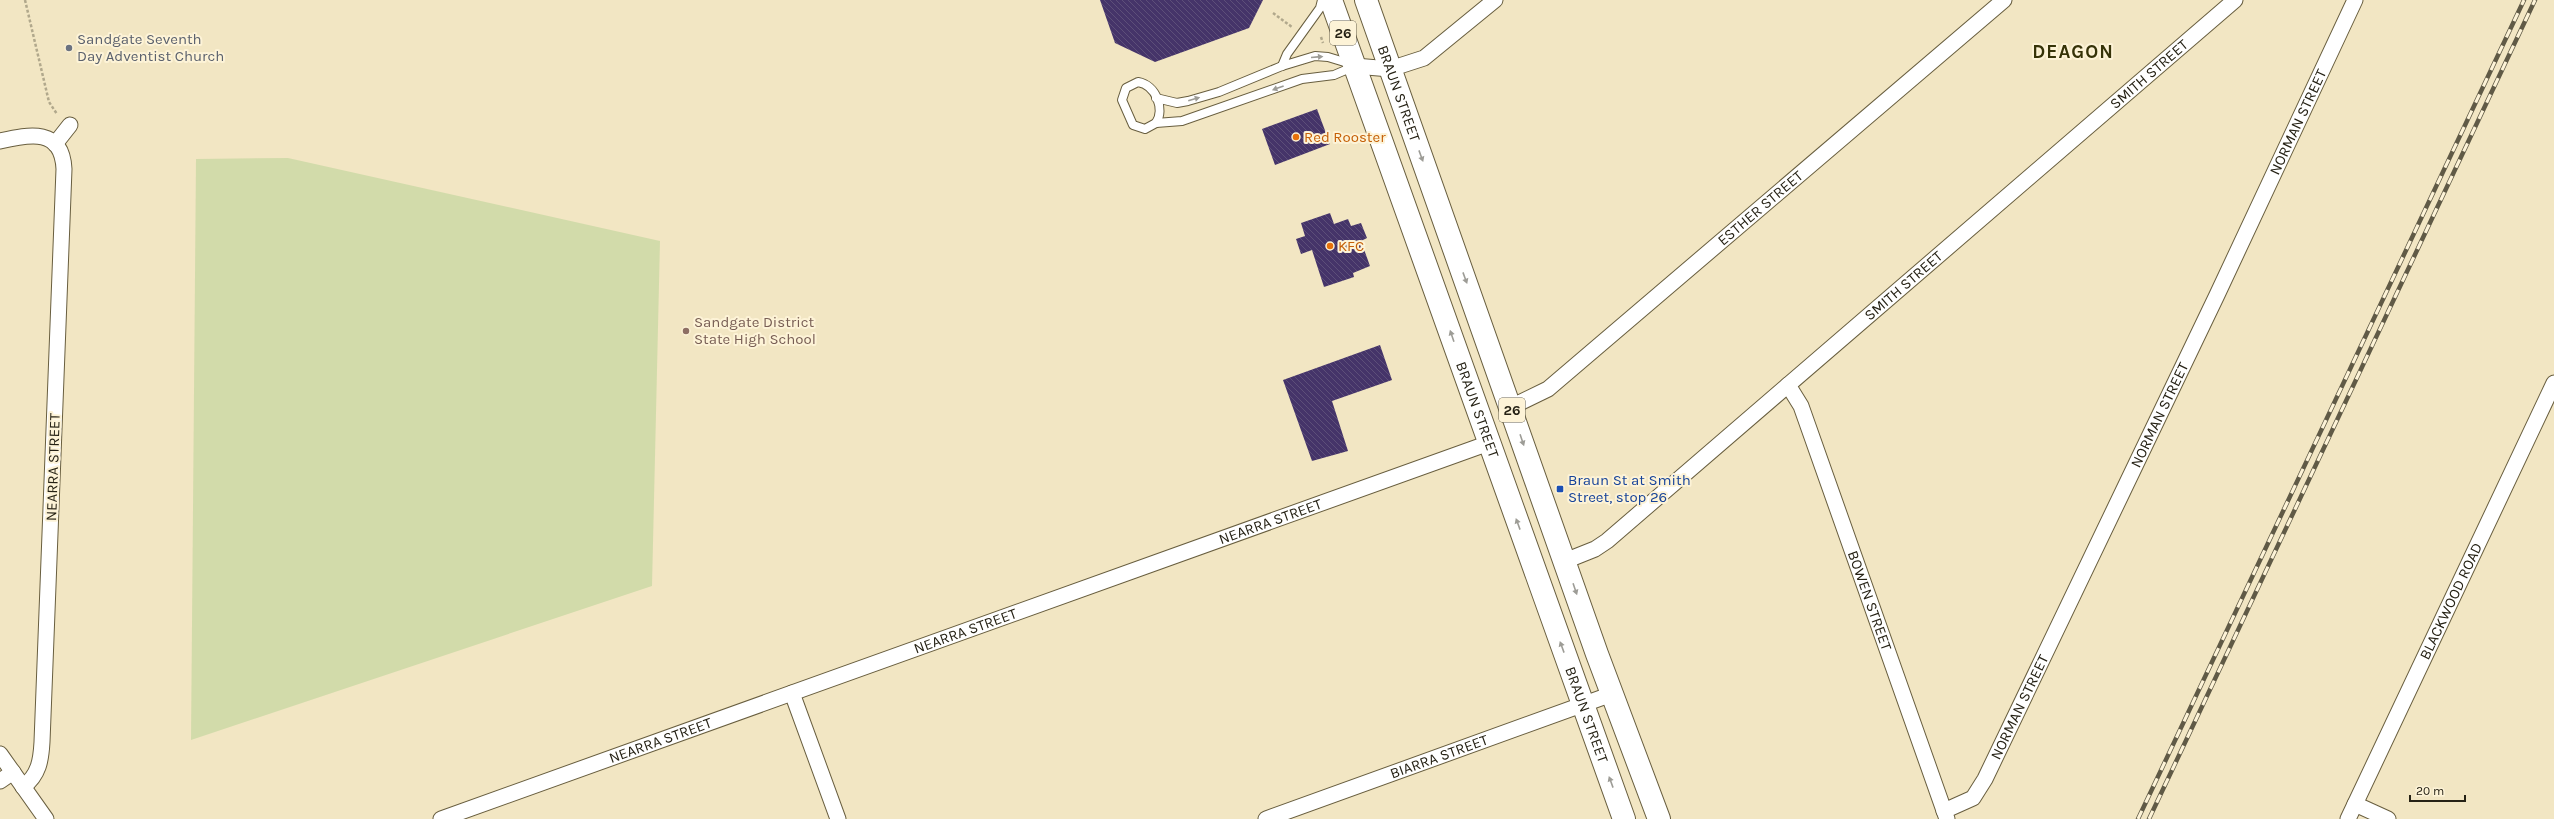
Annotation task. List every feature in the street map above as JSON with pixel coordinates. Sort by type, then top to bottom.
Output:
[{"type":"highway","name":"BRAUN STREET","points":[[1331,0],[1582,706],[1624,819]]},
{"type":"highway","name":"BRAUN STREET","points":[[1366,0],[1612,694],[1659,819]]},
{"type":"street","points":[[1355,66],[1390,69],[1424,58],[1495,0]]},
{"type":"street","name":"ESTHER STREET","points":[[1511,407],[1548,389],[2004,0]]},
{"type":"street","name":"SMITH STREET","points":[[1565,561],[1596,549],[1607,541],[2235,0]]},
{"type":"street","name":"NORMAN STREET","points":[[1946,815],[1973,798],[1986,779],[2221,288],[2355,0]]},
{"type":"street","points":[[0,141],[30,135],[40,136],[56,144],[70,125]]},
{"type":"street","name":"NEARRA STREET","points":[[23,787],[35,775],[41,756],[42,742],[64,170],[62,155],[56,144]]},
{"type":"street","name":"BLACKWOOD ROAD","points":[[2348,819],[2554,383]]},
{"type":"street","name":"BOWEN STREET","points":[[1788,385],[1801,406],[1946,815]]},
{"type":"street","name":"NEARRA STREET","points":[[441,819],[1489,443]]},
{"type":"street","points":[[792,693],[838,819]]},
{"type":"street","name":"BIARRA STREET","points":[[1266,819],[1612,694]]},
{"type":"street","points":[[0,754],[46,819]]},
{"type":"street","points":[[0,781],[13,772]]},
{"type":"street","points":[[2356,804],[2388,819]]},
{"type":"lane","points":[[1282,66],[1287,54],[1320,8],[1322,0]]},
{"type":"lane","points":[[1156,98],[1177,103],[1188,101],[1219,92],[1282,66],[1315,56],[1328,57],[1355,66]]},
{"type":"lane","points":[[1156,123],[1161,112],[1150,87],[1138,82],[1126,88],[1122,100],[1133,125],[1145,129],[1156,123],[1182,121],[1302,79],[1334,74],[1355,66]]},
{"type":"path","points":[[25,0],[49,102],[53,111],[70,125]]},
{"type":"path","points":[[1273,13],[1294,28]]},
{"type":"path","points":[[1321,37],[1323,43]]},
{"type":"green space","points":[[288,158],[660,241],[652,586],[191,740],[196,159]]},
{"type":"building","points":[[1100,0],[1263,0],[1249,28],[1155,62],[1115,43]]},
{"type":"building","name":"Red Rooster","points":[[1317,109],[1330,144],[1275,165],[1262,129]]},
{"type":"building","name":"KFC","points":[[1330,213],[1334,224],[1348,219],[1351,226],[1361,223],[1367,238],[1361,241],[1370,266],[1353,273],[1354,277],[1324,287],[1312,250],[1301,254],[1296,239],[1305,236],[1301,223]]},
{"type":"building","points":[[1380,345],[1392,380],[1332,401],[1348,451],[1312,461],[1283,380]]},
{"type":"railway","points":[[2138,819],[2524,0]]},
{"type":"railway","points":[[2149,819],[2535,0]]},
{"type":"place","name":"Sandgate Seventh Day Adventist Church","points":[[69,48]]},
{"type":"place","name":"Red Rooster","points":[[1296,137]]},
{"type":"place","name":"KFC","points":[[1330,246]]},
{"type":"place","name":"Sandgate District State High School","points":[[686,331]]},
{"type":"place","name":"Braun St at Smith Street, stop 26","points":[[1560,489]]},
{"type":"district","name":"DEAGON","points":[[2073,51]]}]
